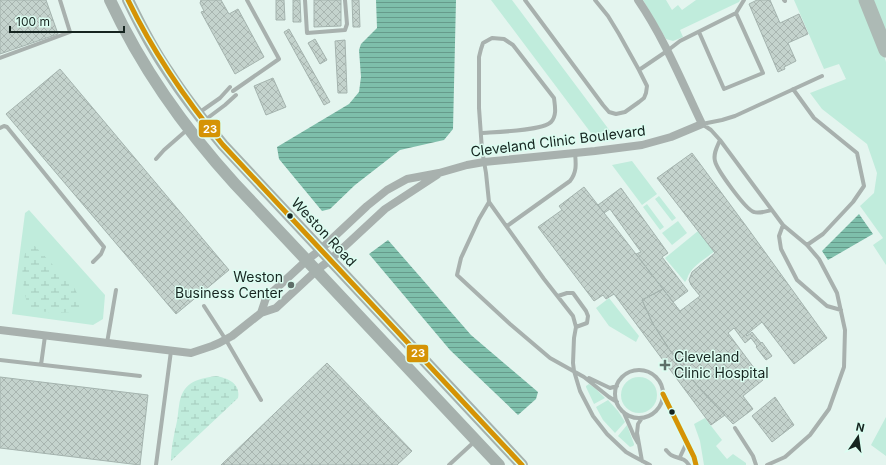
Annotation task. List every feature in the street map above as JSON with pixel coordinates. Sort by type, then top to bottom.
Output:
[{"type":"highway","points":[[866,0],[886,50]]},
{"type":"main road","points":[[110,0],[121,24],[164,96],[188,129],[222,170],[499,465]]},
{"type":"main road","name":"Weston Road","points":[[128,0],[146,35],[177,86],[201,118],[233,156],[522,465]]},
{"type":"street","points":[[638,0],[667,51],[702,124]]},
{"type":"street","name":"Cleveland Clinic Boulevard","points":[[261,313],[266,298],[307,260],[387,190],[407,179],[484,162],[626,148],[656,142],[702,124]]},
{"type":"street","name":"Cleveland Clinic Boulevard","points":[[261,313],[276,308],[385,210],[439,173]]},
{"type":"street","points":[[0,330],[190,353],[226,340],[261,313]]},
{"type":"lane","points":[[0,58],[70,32],[60,0]]},
{"type":"lane","points":[[201,118],[220,98],[233,91],[279,59],[247,0]]},
{"type":"lane","points":[[306,0],[307,34],[345,30],[347,24],[345,0]]},
{"type":"lane","points":[[525,0],[609,112],[616,114],[625,112],[644,98],[647,86],[619,34],[608,16],[595,0]]},
{"type":"lane","points":[[639,70],[680,42],[736,13],[744,0]]},
{"type":"lane","points":[[699,32],[724,89],[763,73],[736,13]]},
{"type":"lane","points":[[481,133],[534,129],[551,123],[554,117],[554,98],[513,45],[504,39],[492,38],[483,42],[480,57],[479,108],[482,150],[489,202],[544,279],[573,316],[576,327],[572,363],[580,391],[593,416],[607,434],[626,452],[650,465]]},
{"type":"lane","points":[[702,124],[735,116],[822,76]]},
{"type":"lane","points":[[793,89],[814,118],[857,153],[864,186],[853,202],[822,234],[806,245]]},
{"type":"lane","points":[[201,118],[225,105],[233,91]]},
{"type":"lane","points":[[702,124],[711,130],[720,140],[783,225],[820,259],[837,293],[845,330],[844,367],[830,409],[810,435],[784,457],[767,465]]},
{"type":"lane","points":[[0,128],[4,126],[7,127],[104,248],[93,262]]},
{"type":"lane","points":[[156,159],[188,129]]},
{"type":"lane","points":[[720,140],[714,155],[715,162],[719,171],[744,205],[754,212],[766,212],[772,210]]},
{"type":"lane","points":[[507,226],[570,181],[574,176],[576,168],[575,153]]},
{"type":"lane","points":[[489,202],[479,219],[461,258],[457,276],[550,358],[584,377],[617,402]]},
{"type":"lane","points":[[783,225],[779,236],[781,250],[797,280],[827,306],[841,310]]},
{"type":"lane","points":[[107,343],[116,290]]},
{"type":"lane","points":[[558,296],[567,293],[574,294],[586,311],[588,316],[586,323],[576,327]]},
{"type":"lane","points":[[204,306],[261,400]]},
{"type":"lane","points":[[41,365],[44,336]]},
{"type":"lane","points":[[156,465],[171,351]]},
{"type":"lane","points":[[0,360],[140,376]]},
{"type":"lane","points":[[623,412],[635,418],[642,418],[648,417],[658,409],[662,402],[662,387],[653,375],[646,372],[630,372],[620,381],[616,391],[617,402],[639,445]]},
{"type":"lane","points":[[584,377],[610,388],[617,386]]},
{"type":"lane","points":[[663,394],[694,457],[696,465]]},
{"type":"lane","points":[[642,418],[638,424],[637,432],[642,461]]},
{"type":"lane","points":[[735,428],[753,456],[756,465]]},
{"type":"lane","points":[[449,465],[476,440]]},
{"type":"lane","points":[[680,457],[687,442]]},
{"type":"lane","points":[[666,450],[671,455],[680,457],[689,465]]},
{"type":"green space","points":[[491,0],[512,0],[613,135],[594,137]]},
{"type":"green space","points":[[643,0],[666,0],[672,10],[678,5],[682,10],[696,0],[740,0],[739,2],[680,30],[683,37],[673,41],[666,39]]},
{"type":"green space","points":[[794,0],[862,0],[879,40],[886,62],[886,265],[873,245],[883,238],[860,206],[874,193],[877,173],[867,144],[822,109],[810,93],[846,79],[839,64],[824,69]]},
{"type":"green space","points":[[871,0],[886,0],[886,38]]},
{"type":"green space","points":[[632,161],[657,194],[642,205],[612,165]]},
{"type":"green space","points":[[659,196],[676,218],[672,221],[655,199]]},
{"type":"green space","points":[[647,204],[664,227],[660,230],[643,207]]},
{"type":"green space","points":[[29,210],[105,295],[103,319],[93,325],[12,314],[25,213]]},
{"type":"green space","points":[[678,221],[687,233],[672,245],[662,233]]},
{"type":"green space","points":[[698,231],[715,251],[691,271],[685,282],[665,258]]},
{"type":"green space","points":[[32,243],[74,287],[82,304],[78,311],[53,312],[28,308],[22,277],[27,246]]},
{"type":"green space","points":[[609,298],[639,336],[636,342],[609,326],[596,308]]},
{"type":"green space","points":[[216,376],[229,380],[235,385],[238,398],[171,461],[172,446],[183,392],[186,387],[196,381]]},
{"type":"green space","points":[[639,377],[649,380],[654,385],[657,395],[654,405],[649,410],[639,413],[629,410],[624,405],[621,395],[624,385],[629,380]]},
{"type":"green space","points":[[589,384],[605,398],[594,404],[586,387]]},
{"type":"green space","points":[[608,400],[625,422],[615,433],[603,420],[596,407]]},
{"type":"green space","points":[[886,417],[886,456],[871,445]]},
{"type":"green space","points":[[705,418],[722,440],[716,446],[727,459],[733,454],[746,463],[746,465],[704,465],[700,441],[694,424]]},
{"type":"green space","points":[[627,425],[634,444],[630,447],[618,436]]},
{"type":"shaded area","points":[[376,0],[456,0],[453,129],[444,140],[400,150],[355,185],[330,209],[322,211],[279,159],[277,147],[349,104],[359,92],[361,77],[359,50],[361,44],[377,28]]},
{"type":"shaded area","points":[[859,214],[873,234],[828,260],[822,251]]},
{"type":"shaded area","points":[[388,240],[471,335],[538,392],[536,399],[518,415],[450,350],[369,254]]},
{"type":"building","points":[[0,0],[46,0],[58,34],[0,54]]},
{"type":"building","points":[[201,0],[221,0],[229,14],[238,9],[264,57],[235,74],[201,12],[204,11],[200,3]]},
{"type":"building","points":[[276,0],[284,0],[285,20],[276,20]]},
{"type":"building","points":[[293,0],[300,0],[301,22],[293,22]]},
{"type":"building","points":[[314,0],[341,0],[341,26],[314,27]]},
{"type":"building","points":[[352,0],[359,0],[360,27],[353,27]]},
{"type":"building","points":[[757,0],[770,0],[780,23],[799,14],[808,34],[788,43],[796,61],[778,72],[749,4]]},
{"type":"building","points":[[289,29],[330,102],[324,105],[284,32]]},
{"type":"building","points":[[315,39],[327,60],[320,64],[308,43]]},
{"type":"building","points":[[345,40],[347,93],[338,93],[335,41]]},
{"type":"building","points":[[60,69],[229,270],[176,314],[6,114]]},
{"type":"building","points":[[273,78],[286,107],[266,115],[254,86]]},
{"type":"building","points":[[692,153],[827,338],[794,364],[762,322],[746,335],[747,336],[752,332],[761,343],[762,342],[772,356],[766,360],[751,338],[745,343],[734,328],[728,333],[763,380],[743,396],[753,409],[733,424],[700,389],[671,352],[653,324],[642,300],[663,289],[680,311],[700,296],[689,280],[692,272],[715,253],[657,178]]},
{"type":"building","points":[[584,187],[663,289],[642,300],[653,324],[671,352],[700,389],[725,415],[711,425],[614,294],[606,299],[603,295],[594,301],[538,227],[562,210],[559,206]]},
{"type":"building","points":[[621,188],[668,253],[662,257],[688,291],[673,302],[636,254],[641,252],[610,209],[604,213],[598,205]]},
{"type":"building","points":[[327,363],[412,451],[397,465],[221,465]]},
{"type":"building","points":[[0,377],[148,395],[140,465],[0,448]]},
{"type":"building","points":[[775,397],[794,425],[772,442],[752,416]]},
{"type":"transit line","name":"23","points":[[128,0],[148,39],[171,76],[223,145],[522,465]]},
{"type":"transit line","name":"23","points":[[663,394],[694,457],[696,465]]},
{"type":"place","name":"Weston Business Center","points":[[291,285]]},
{"type":"place","name":"Cleveland Clinic Hospital","points":[[665,365]]}]
